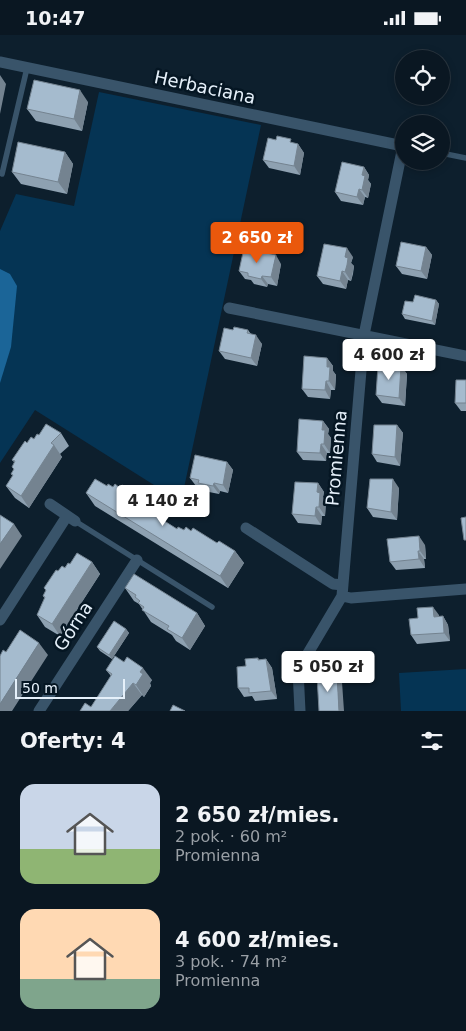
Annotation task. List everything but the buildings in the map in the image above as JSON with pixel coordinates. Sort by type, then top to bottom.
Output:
[{"type":"street","name":"Herbaciana","points":[[0,62],[395,144]]},
{"type":"street","name":"Promienna","points":[[300,711],[298,670],[342,597],[364,335],[399,170]]},
{"type":"street","points":[[229,308],[466,356]]},
{"type":"street","points":[[0,620],[71,518],[50,504]]},
{"type":"street","points":[[246,528],[333,584],[343,585]]},
{"type":"street","name":"Górna","points":[[39,711],[137,560]]},
{"type":"street","points":[[342,597],[351,598],[466,589]]},
{"type":"lane","points":[[2,174],[26,68]]},
{"type":"lane","points":[[450,155],[466,158]]},
{"type":"lane","points":[[71,518],[212,607]]},
{"type":"shaded area","points":[[99,92],[261,125],[181,502],[35,410],[0,463],[0,231],[16,194],[74,206]]},
{"type":"shaded area","points":[[0,269],[10,274],[17,286],[11,347],[0,383]]},
{"type":"shaded area","points":[[466,669],[466,711],[401,711],[399,673]]}]
